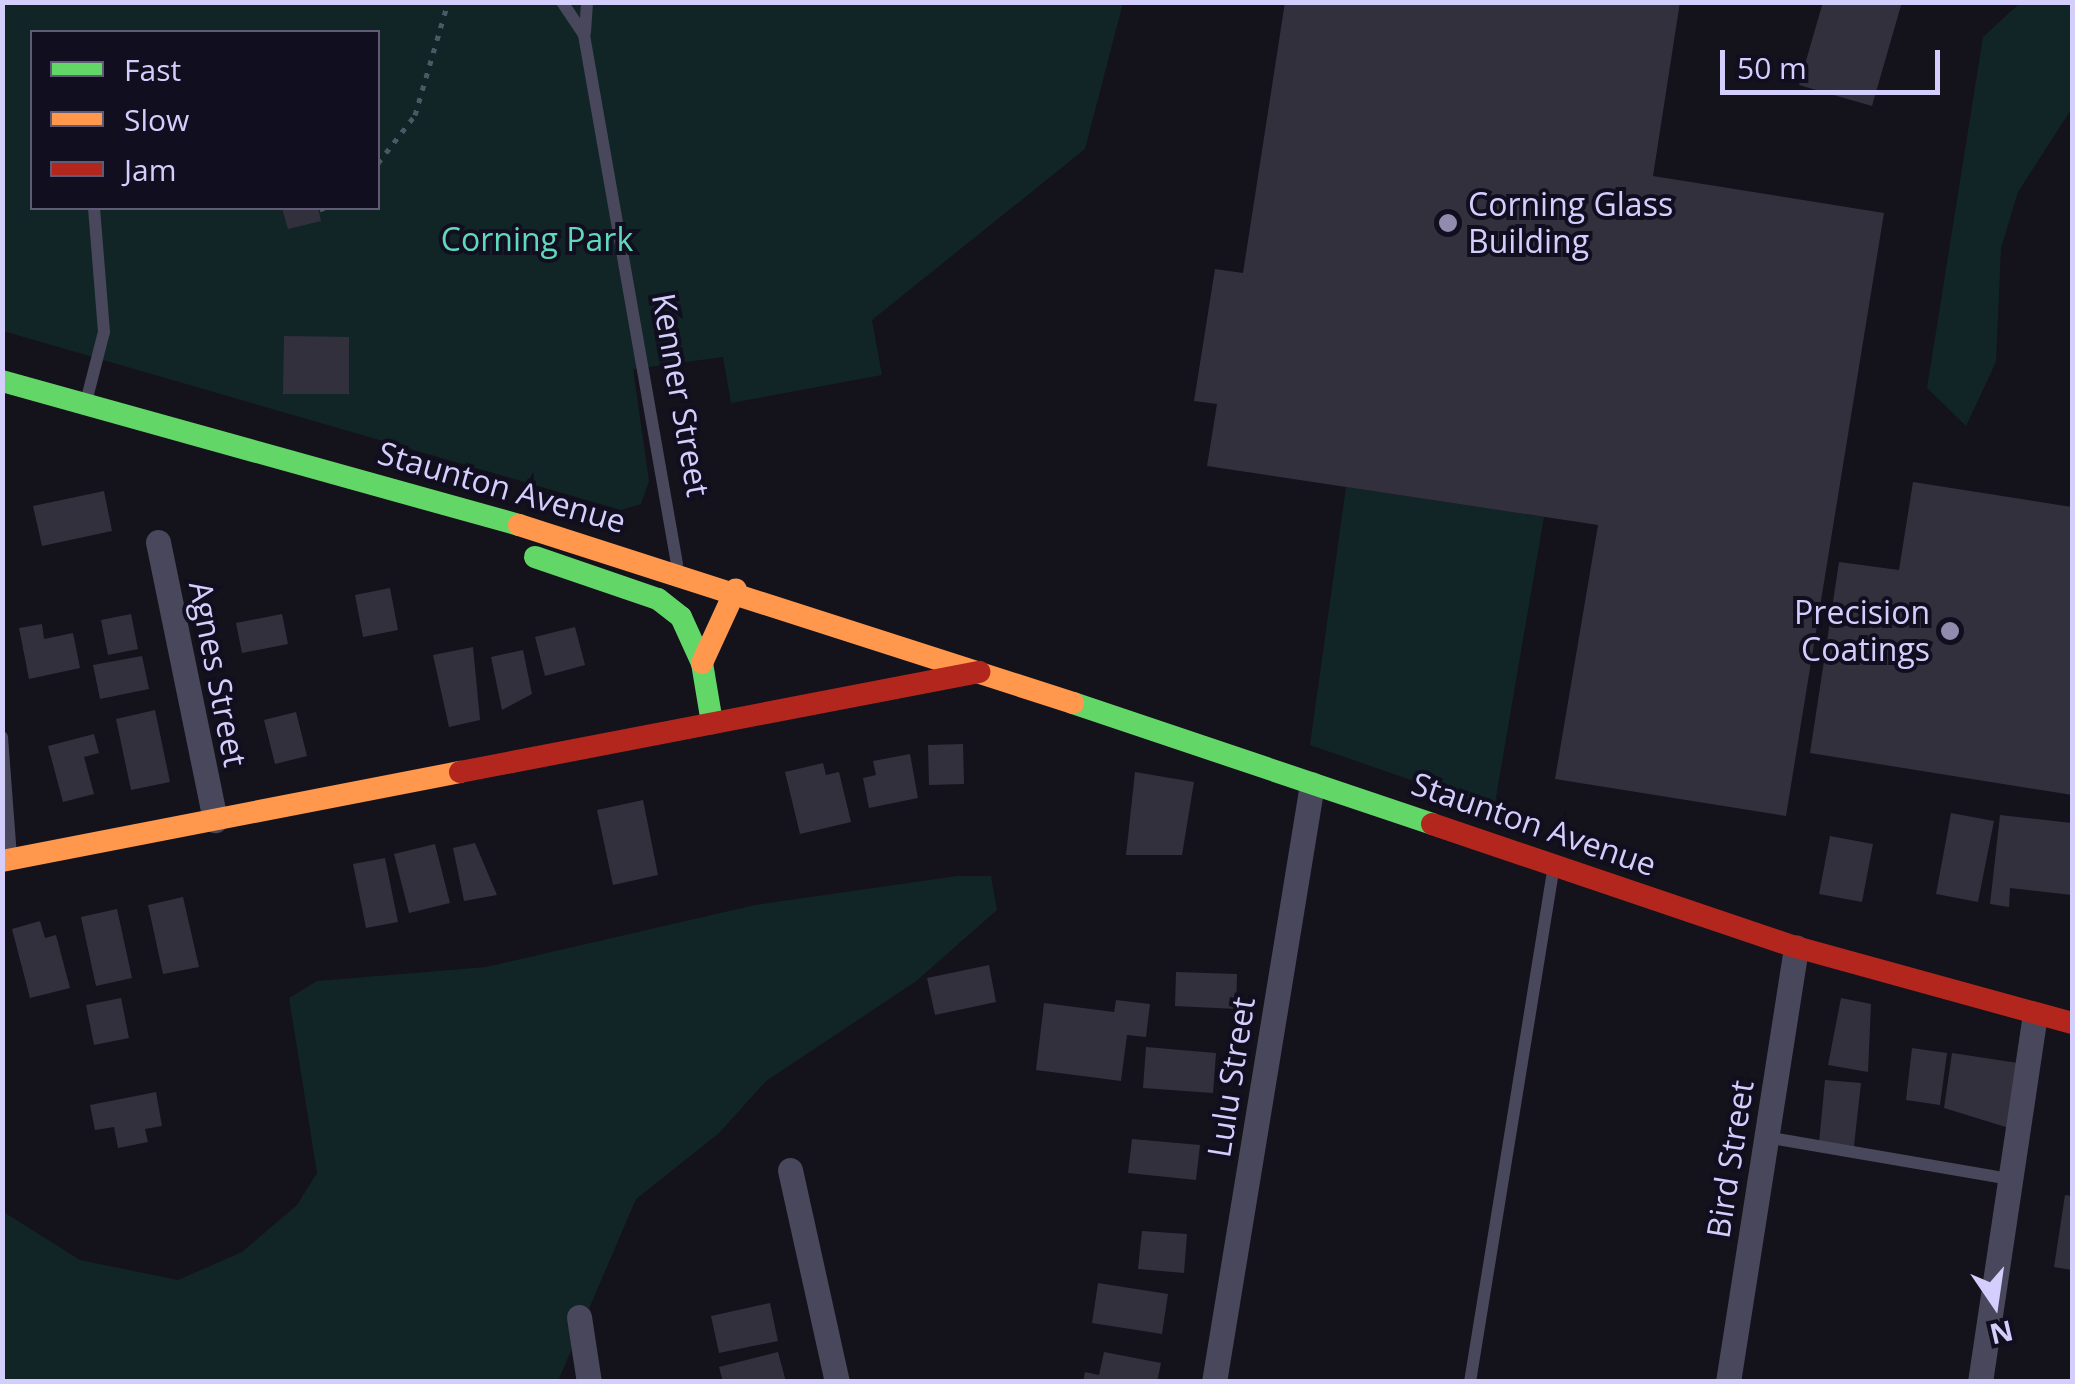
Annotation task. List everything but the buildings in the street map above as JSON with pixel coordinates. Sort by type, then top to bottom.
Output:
[{"type":"main road","name":"Staunton Avenue","points":[[2,380],[678,570],[1796,947],[2034,1019],[2072,1023]]},
{"type":"main road","points":[[373,485],[445,528],[658,600],[681,617],[702,663],[712,722]]},
{"type":"main road","points":[[702,663],[736,590]]},
{"type":"main road","name":"Staunton Avenue","points":[[7,861],[978,672]]},
{"type":"street","name":"Agnes Street","points":[[158,542],[215,820]]},
{"type":"street","name":"Lulu Street","points":[[1214,1382],[1312,784]]},
{"type":"street","name":"Bird Street","points":[[1728,1382],[1796,947]]},
{"type":"street","points":[[1980,1382],[2034,1019]]},
{"type":"street","points":[[790,1170],[838,1382]]},
{"type":"street","points":[[579,1317],[589,1382]]},
{"type":"lane","name":"Kenner Street","points":[[562,2],[584,35],[678,570]]},
{"type":"lane","points":[[584,35],[587,2]]},
{"type":"lane","points":[[85,405],[104,332],[94,210]]},
{"type":"lane","points":[[2,737],[7,861]]},
{"type":"lane","points":[[1470,1382],[1554,865]]},
{"type":"lane","points":[[1766,1136],[2010,1180]]},
{"type":"path","points":[[380,160],[415,115],[448,2]]},
{"type":"green space","name":"Corning Park","points":[[3,3],[1123,3],[1085,149],[872,320],[882,375],[731,403],[723,357],[633,369],[649,481],[641,504],[621,510],[3,331]]},
{"type":"green space","points":[[2020,3],[2072,3],[2072,108],[2018,192],[2001,248],[1996,362],[1966,426],[1927,388],[1983,37]]},
{"type":"green space","points":[[1346,487],[1544,517],[1494,809],[1310,745]]},
{"type":"green space","points":[[957,876],[991,876],[997,910],[915,982],[766,1081],[718,1134],[636,1199],[558,1381],[3,1381],[2,1211],[80,1260],[178,1280],[242,1252],[297,1205],[317,1173],[289,998],[317,981],[486,967],[755,905]]},
{"type":"traffic: fast","points":[[2,381],[519,525]]},
{"type":"traffic: fast","points":[[535,557],[658,599],[681,617],[702,663],[712,723]]},
{"type":"traffic: fast","points":[[1073,703],[1432,824]]},
{"type":"traffic: slow","points":[[519,525],[1073,703]]},
{"type":"traffic: slow","points":[[702,663],[736,589]]},
{"type":"traffic: slow","points":[[2,861],[460,772]]},
{"type":"traffic: jam","points":[[460,772],[979,672]]},
{"type":"traffic: jam","points":[[1432,824],[1796,947],[2072,1023]]},
{"type":"place","name":"Corning Glass Building","points":[[1448,223]]},
{"type":"place","name":"Precision Coatings","points":[[1950,631]]}]
